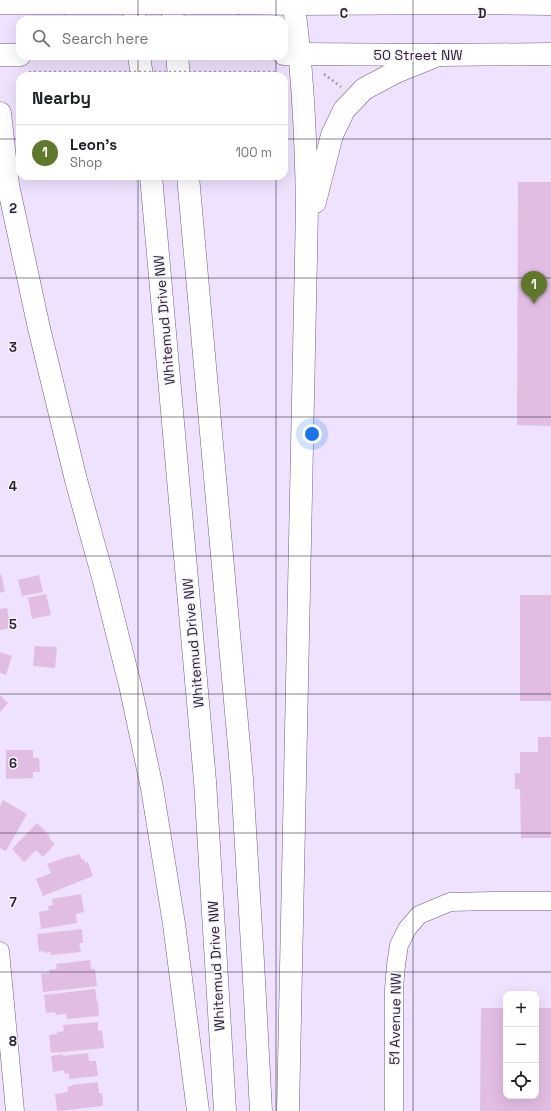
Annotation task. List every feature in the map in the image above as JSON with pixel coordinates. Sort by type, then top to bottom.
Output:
[{"type":"main road","points":[[133,0],[135,16]]},
{"type":"main road","points":[[172,0],[174,16]]},
{"type":"main road","points":[[0,3],[469,1],[551,4]]},
{"type":"main road","points":[[288,1111],[306,242],[306,162],[289,60],[294,2]]},
{"type":"main road","name":"50 Street NW","points":[[289,60],[544,52]]},
{"type":"main road","points":[[0,55],[24,64]]},
{"type":"main road","points":[[306,242],[332,135],[344,110],[364,89],[396,72],[438,55]]},
{"type":"main road","points":[[140,60],[142,72]]},
{"type":"main road","points":[[177,60],[179,72]]},
{"type":"main road","points":[[0,113],[8,185],[39,328],[76,480],[104,581],[130,685],[152,788],[174,924],[198,1111]]},
{"type":"main road","name":"Whitemud Drive NW","points":[[151,180],[205,781],[225,1111]]},
{"type":"main road","points":[[188,180],[242,779],[261,1111]]},
{"type":"main road","points":[[0,219],[39,328]]},
{"type":"street","name":"51 Avenue NW","points":[[394,1111],[394,989],[399,945],[407,929],[419,915],[450,902],[492,900],[551,901]]},
{"type":"street","points":[[0,951],[15,1111]]},
{"type":"path","points":[[24,64],[49,72],[258,72],[289,60]]},
{"type":"path","points":[[322,73],[343,88]]},
{"type":"building","points":[[518,182],[551,182],[551,426],[517,425]]},
{"type":"building","points":[[1,574],[5,591],[0,593],[0,575]]},
{"type":"building","points":[[39,575],[43,592],[22,596],[18,580]]},
{"type":"building","points":[[46,594],[51,615],[32,619],[28,598]]},
{"type":"building","points":[[520,595],[551,595],[551,701],[520,701]]},
{"type":"building","points":[[7,608],[11,628],[0,630],[0,609]]},
{"type":"building","points":[[35,646],[57,647],[55,668],[33,666]]},
{"type":"building","points":[[0,652],[12,656],[6,675],[0,673]]},
{"type":"building","points":[[0,695],[8,703],[0,712]]},
{"type":"building","points":[[538,737],[551,737],[551,838],[521,838],[520,789],[515,789],[515,773],[520,773],[520,752],[538,752]]},
{"type":"building","points":[[6,750],[33,750],[33,758],[39,758],[40,772],[33,772],[33,778],[6,779]]},
{"type":"building","points":[[3,800],[27,814],[6,851],[0,848],[0,806]]},
{"type":"building","points":[[37,823],[50,836],[49,838],[55,844],[43,857],[36,850],[24,862],[12,849]]},
{"type":"building","points":[[79,854],[82,860],[84,859],[85,863],[88,862],[93,876],[43,896],[36,879],[51,873],[47,864]]},
{"type":"building","points":[[81,894],[84,912],[76,914],[77,923],[41,929],[39,912],[49,910],[48,906],[53,905],[52,899]]},
{"type":"building","points":[[82,929],[83,943],[79,943],[81,952],[51,955],[50,952],[39,952],[37,934]]},
{"type":"building","points":[[90,960],[91,969],[95,969],[97,986],[43,992],[41,974],[50,973],[49,970],[57,969],[56,964]]},
{"type":"building","points":[[95,989],[98,1002],[98,1016],[67,1019],[66,1014],[56,1015],[55,1012],[46,1013],[44,995]]},
{"type":"building","points":[[481,1008],[503,1008],[503,1099],[539,1099],[539,1008],[551,1008],[551,1111],[480,1111]]},
{"type":"building","points":[[98,1022],[98,1031],[102,1030],[104,1048],[51,1053],[49,1035],[64,1031],[63,1025]]},
{"type":"building","points":[[88,1053],[89,1061],[96,1061],[98,1076],[69,1079],[69,1073],[65,1074],[64,1070],[53,1072],[51,1056]]},
{"type":"building","points":[[98,1082],[99,1093],[102,1093],[103,1106],[57,1111],[55,1094],[68,1092],[67,1087],[72,1085]]},
{"type":"place","name":"Leon's","points":[[534,304]]}]
